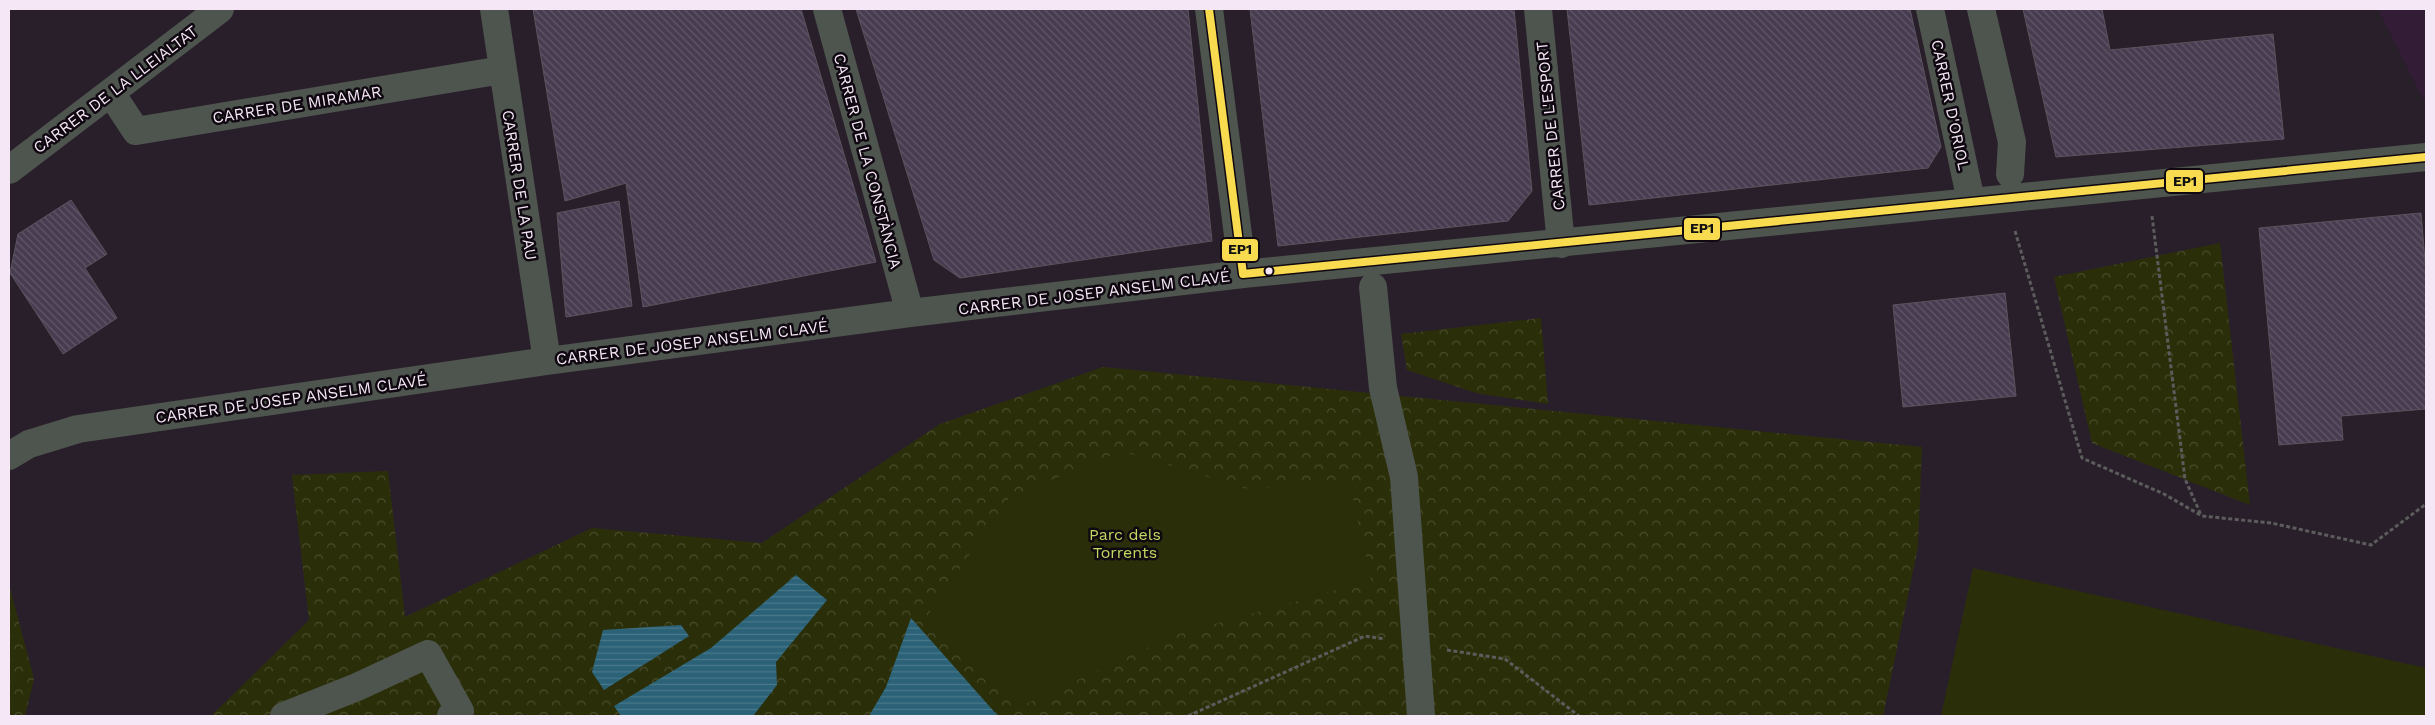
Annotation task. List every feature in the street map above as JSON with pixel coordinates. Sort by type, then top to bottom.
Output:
[{"type":"street","name":"CARRER DE LA LLEIALTAT","points":[[9,170],[220,9]]},
{"type":"street","name":"CARRER DE LA PAU","points":[[494,9],[547,361]]},
{"type":"street","name":"CARRER DE LA CONSTÀNCIA","points":[[827,9],[910,313]]},
{"type":"street","points":[[1209,9],[1243,274]]},
{"type":"street","name":"CARRER DE L'ESPORT","points":[[1538,9],[1561,244]]},
{"type":"street","name":"CARRER D'ORIOL","points":[[1930,9],[1971,202]]},
{"type":"street","points":[[1980,9],[2012,142],[2010,174]]},
{"type":"street","name":"CARRER DE MIRAMAR","points":[[111,93],[136,131],[502,70]]},
{"type":"street","name":"CARRER DE JOSEP ANSELM CLAVÉ","points":[[9,456],[28,444],[78,429],[547,361],[910,313],[1243,274],[2426,157]]},
{"type":"street","points":[[1372,287],[1383,388],[1404,477],[1421,716]]},
{"type":"street","points":[[284,716],[357,687],[428,654],[460,711],[452,716]]},
{"type":"path","points":[[2152,216],[2185,479],[2202,516]]},
{"type":"path","points":[[2015,231],[2082,458],[2164,494],[2202,516],[2271,523],[2371,545],[2426,504]]},
{"type":"shaded area","points":[[2378,9],[2426,9],[2426,105]]},
{"type":"green space","points":[[2220,243],[2250,505],[2092,443],[2054,277]]},
{"type":"green space","points":[[1541,318],[1548,404],[1476,393],[1407,370],[1401,334]]},
{"type":"green space","name":"Parc dels Torrents","points":[[1103,367],[1922,447],[1918,547],[1883,716],[211,716],[309,620],[292,475],[388,471],[405,617],[592,528],[762,543],[940,424]]},
{"type":"green space","points":[[1121,451],[1248,489],[1349,481],[1371,580],[1172,636],[1017,708],[923,622],[1009,498]]},
{"type":"green space","points":[[1973,568],[2426,668],[2426,716],[1941,716]]},
{"type":"green space","points":[[9,584],[34,679],[25,716],[9,716]]},
{"type":"water","points":[[796,575],[827,600],[776,662],[777,685],[753,716],[621,716],[614,706],[711,648]]},
{"type":"water","points":[[911,618],[998,716],[869,716],[886,687]]},
{"type":"water","points":[[681,625],[689,636],[604,690],[592,672],[603,630]]},
{"type":"building","points":[[533,9],[801,9],[876,262],[643,307],[626,183],[565,201]]},
{"type":"building","points":[[856,9],[1188,9],[1212,241],[960,278],[934,260]]},
{"type":"building","points":[[1250,9],[1514,9],[1532,191],[1508,221],[1278,246]]},
{"type":"building","points":[[1567,9],[1910,9],[1941,147],[1928,168],[1589,205]]},
{"type":"building","points":[[2023,9],[2102,9],[2110,50],[2273,34],[2284,139],[2056,157]]},
{"type":"building","points":[[71,200],[107,254],[85,268],[117,318],[63,354],[10,273],[18,234]]},
{"type":"building","points":[[619,201],[632,306],[566,317],[557,213]]},
{"type":"building","points":[[2421,213],[2426,272],[2426,409],[2341,416],[2343,440],[2279,445],[2259,228]]},
{"type":"building","points":[[2005,293],[2016,396],[1903,407],[1893,305]]},
{"type":"transit line","name":"EP1","points":[[1209,9],[1243,274],[2426,157]]}]
